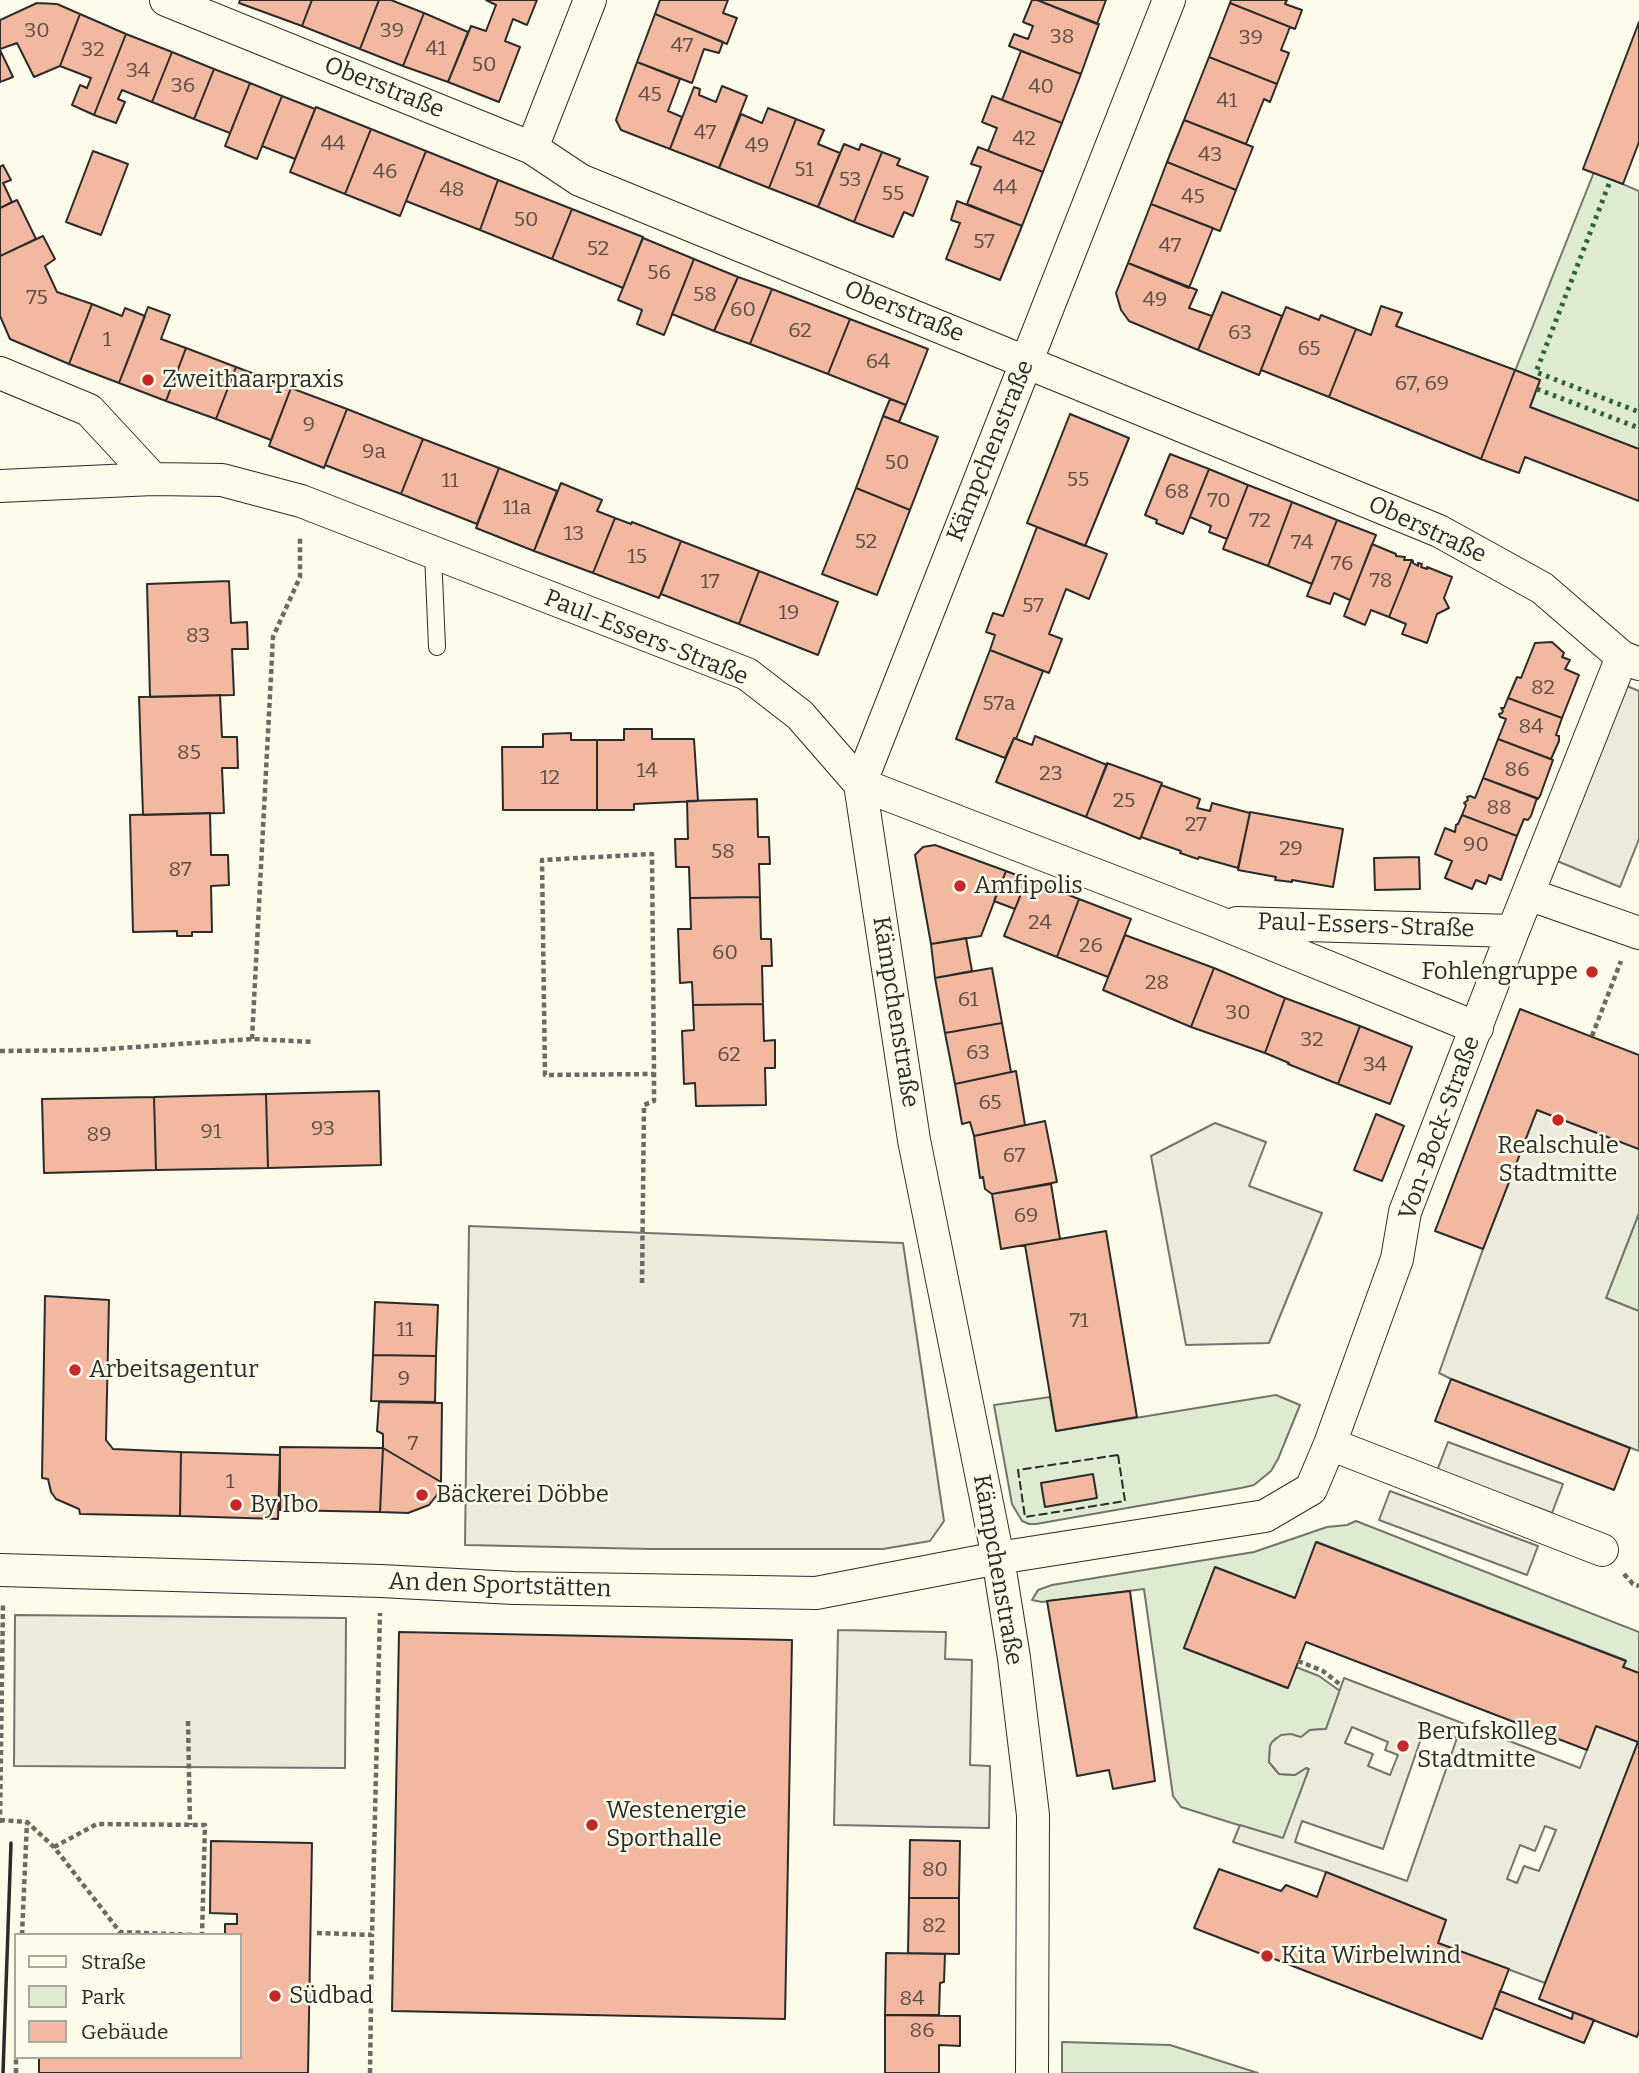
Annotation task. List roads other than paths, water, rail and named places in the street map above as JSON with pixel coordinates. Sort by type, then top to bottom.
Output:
[{"type":"street","name":"Oberstraße","points":[[166,0],[532,148],[580,180],[1439,531],[1542,588],[1631,660],[1528,894]]},
{"type":"street","points":[[532,148],[590,0]]},
{"type":"street","name":"Kämpchenstraße","points":[[1032,2073],[1033,1815],[1014,1658],[998,1558],[914,1140],[860,783],[1169,0]]},
{"type":"street","points":[[0,373],[89,410],[153,479]]},
{"type":"street","name":"Paul-Essers-Straße","points":[[0,486],[153,479],[222,480],[300,501],[747,674],[800,715],[860,783],[1218,922],[1477,1028]]},
{"type":"street","points":[[1528,894],[1638,929]]},
{"type":"street","name":"Von-Bock-Straße","points":[[998,1558],[1265,1517],[1311,1489],[1397,1259],[1405,1212],[1528,894]]},
{"type":"street","name":"Paul-Essers-Straße","points":[[1218,922],[1513,930]]},
{"type":"street","points":[[1330,1444],[1602,1550]]},
{"type":"street","name":"An den Sportstätten","points":[[1,1570],[381,1581],[514,1588],[816,1593],[998,1558]]},
{"type":"lane","points":[[433,553],[437,647]]},
{"type":"place","name":"Zweithaarpraxis","points":[[148,380]]},
{"type":"place","name":"Amfipolis","points":[[960,886]]},
{"type":"place","name":"Fohlengruppe","points":[[1592,972]]},
{"type":"place","name":"Realschule Stadtmitte","points":[[1558,1120]]},
{"type":"place","name":"Arbeitsagentur","points":[[75,1370]]},
{"type":"place","name":"Bäckerei Döbbe","points":[[422,1495]]},
{"type":"place","name":"By Ibo","points":[[236,1505]]},
{"type":"place","name":"Berufskolleg Stadtmitte","points":[[1403,1746]]},
{"type":"place","name":"Westenergie Sporthalle","points":[[592,1825]]},
{"type":"place","name":"Kita Wirbelwind","points":[[1267,1956]]},
{"type":"place","name":"Südbad","points":[[275,1996]]}]
